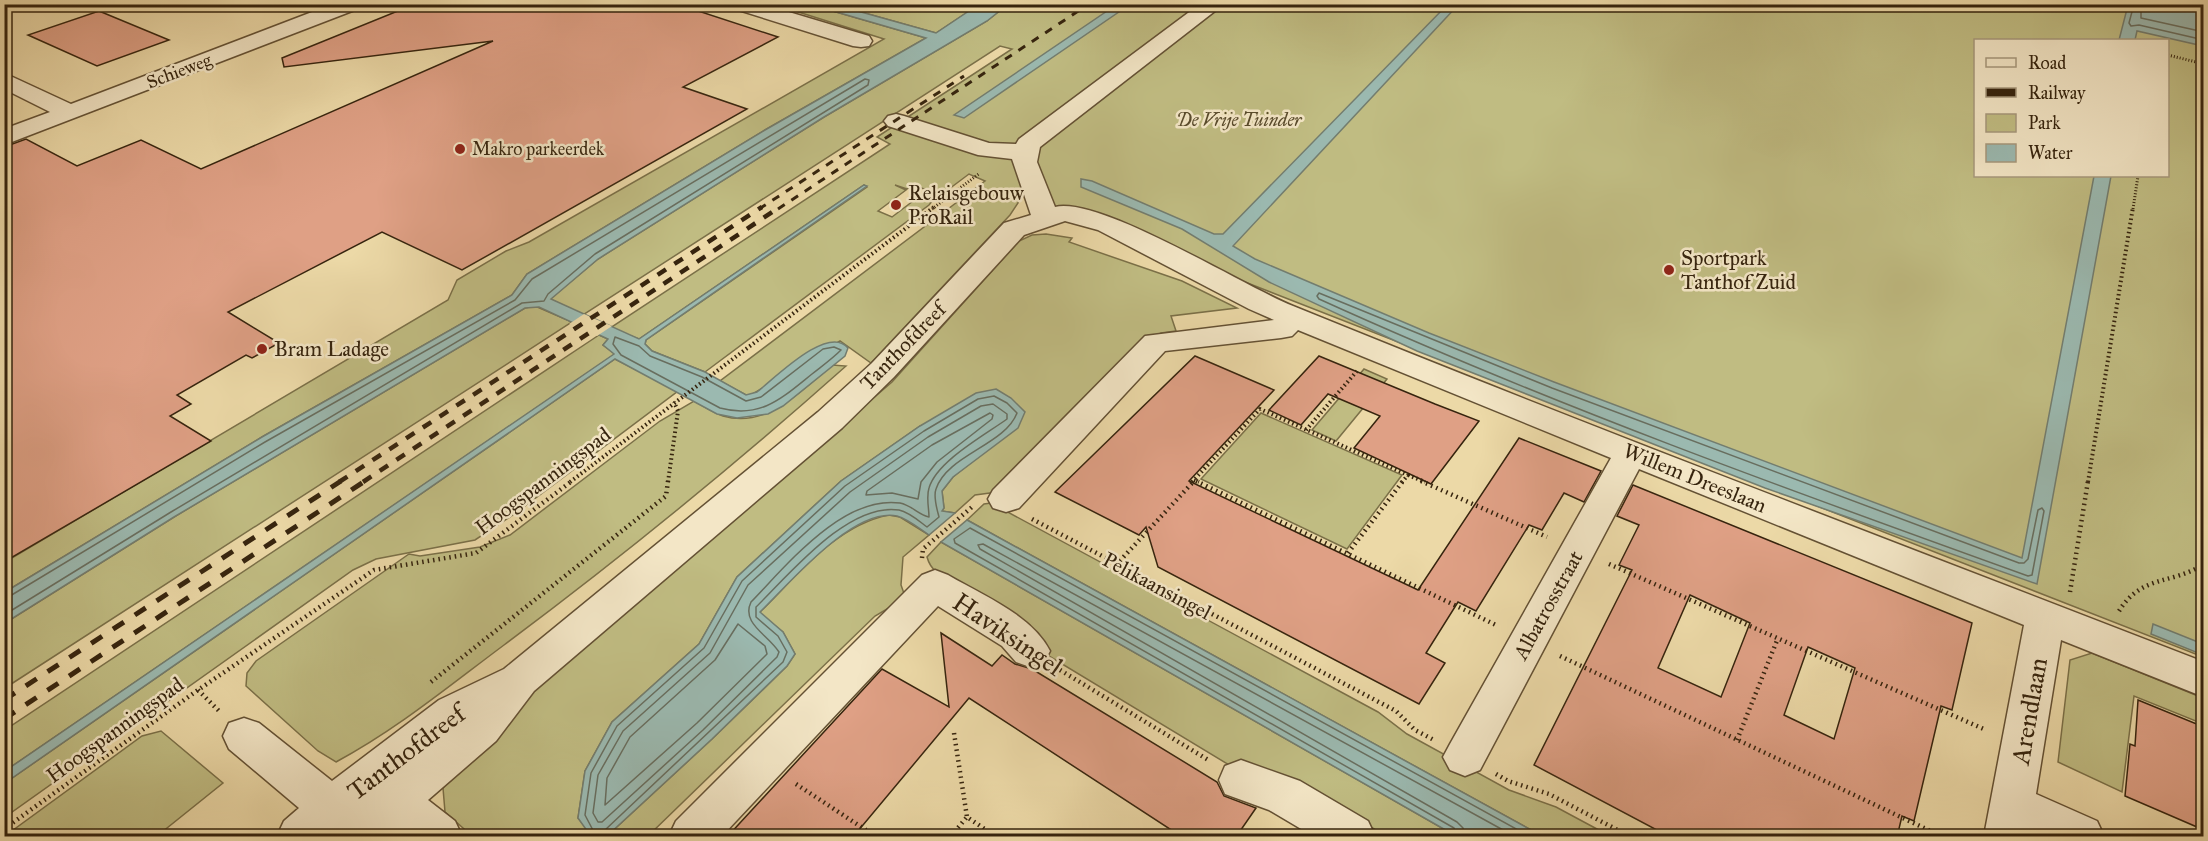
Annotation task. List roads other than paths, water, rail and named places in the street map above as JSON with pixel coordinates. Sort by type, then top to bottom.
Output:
[{"type":"street","name":"Schieweg","points":[[4,138],[353,4]]},
{"type":"street","points":[[739,4],[861,41]]},
{"type":"street","points":[[1046,219],[1024,157],[1028,144],[1214,4]]},
{"type":"street","points":[[4,80],[71,112]]},
{"type":"street","points":[[896,120],[987,150],[1024,157]]},
{"type":"street","name":"Willem Dreeslaan","points":[[1046,219],[1190,268],[1295,318],[1374,351],[2204,681]]},
{"type":"street","name":"Tanthofdreef","points":[[396,802],[481,728],[520,679],[830,420],[883,370],[1014,229],[1046,219]]},
{"type":"street","points":[[1006,499],[1156,344],[1281,328],[1295,318]]},
{"type":"street","name":"Albatrosstraat","points":[[1465,757],[1631,452]]},
{"type":"street","name":"Haviksingel","points":[[692,837],[935,585],[1016,635],[1030,651]]},
{"type":"street","name":"Arendlaan","points":[[2055,621],[2023,746],[2010,821],[2081,837]]},
{"type":"street","name":"Tanthofdreef","points":[[300,837],[344,827],[454,713],[520,679]]},
{"type":"street","points":[[244,736],[344,827],[396,802],[440,837]]},
{"type":"street","points":[[1241,780],[1284,795],[1352,837]]},
{"type":"water","points":[[812,5],[836,5],[936,33],[978,5],[1007,5],[987,21],[824,117],[598,259],[551,299],[639,339],[864,185],[867,186],[646,340],[645,344],[652,351],[705,372],[746,395],[757,392],[788,366],[815,348],[839,342],[848,348],[845,356],[783,406],[768,414],[737,418],[717,414],[615,359],[5,783],[5,771],[614,354],[603,345],[608,339],[539,307],[525,308],[174,517],[5,623],[5,592],[262,437],[512,295],[527,274],[765,130],[926,38]]},
{"type":"water","points":[[1116,5],[1129,5],[964,118],[954,115]]},
{"type":"water","points":[[1447,5],[1458,5],[1233,246],[1255,259],[1429,333],[2022,558],[2094,177],[2111,177],[2037,584],[1765,488],[1417,351],[1269,282],[1182,229],[1081,187],[1081,179],[1092,181],[1214,234],[1223,234]]},
{"type":"water","points":[[2128,5],[2203,5],[2203,46],[2137,31],[2135,39],[2119,39]]},
{"type":"water","points":[[996,389],[1011,398],[1025,412],[1018,428],[953,477],[942,491],[944,508],[942,511],[955,513],[929,535],[901,517],[880,516],[861,523],[823,550],[760,612],[783,632],[795,654],[787,666],[607,836],[590,835],[578,818],[585,771],[612,722],[699,644],[737,577],[841,481],[920,426],[976,393]]},
{"type":"water","points":[[967,520],[1542,836],[1456,836],[941,542]]},
{"type":"water","points":[[2153,624],[2203,644],[2203,655],[2151,634]]},
{"type":"railway","points":[[778,209],[1089,4]]},
{"type":"railway","points":[[759,209],[964,76]]},
{"type":"railway","points":[[339,482],[762,207]]},
{"type":"railway","points":[[363,482],[780,207]]},
{"type":"railway","points":[[4,700],[341,481]]},
{"type":"railway","points":[[4,719],[365,481]]},
{"type":"place","name":"Makro parkeerdek","points":[[460,149]]},
{"type":"place","name":"Relaisgebouw ProRail","points":[[896,205]]},
{"type":"place","name":"Sportpark Tanthof Zuid","points":[[1669,270]]},
{"type":"place","name":"Bram Ladage","points":[[262,349]]},
{"type":"park label","name":"De Vrije Tuinder","points":[[1239,120]]}]
